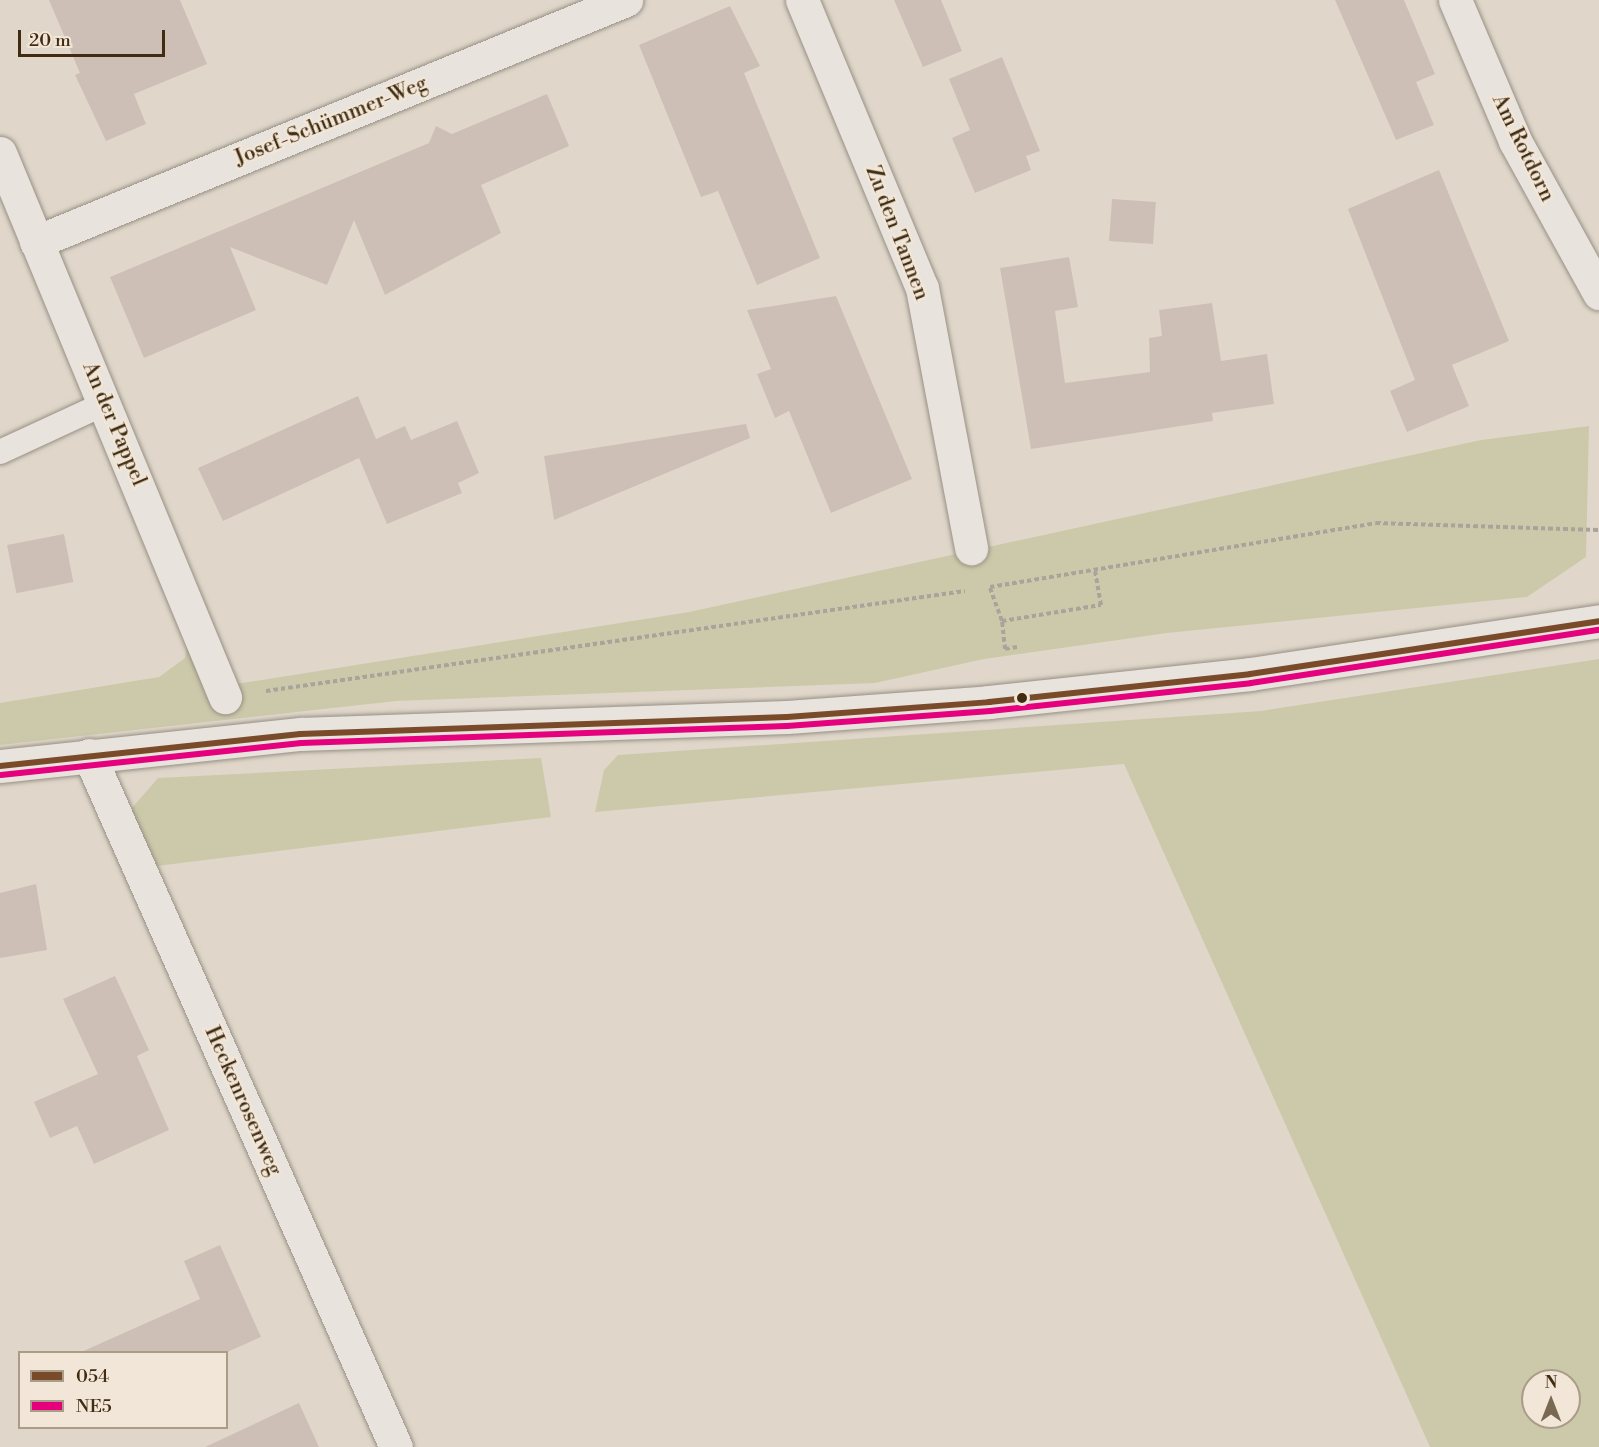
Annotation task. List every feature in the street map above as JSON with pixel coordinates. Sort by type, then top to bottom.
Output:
[{"type":"street","name":"Josef-Schümmer-Weg","points":[[36,242],[626,0]]},
{"type":"street","name":"Zu den Tannen","points":[[802,0],[922,288],[971,548]]},
{"type":"street","name":"Am Rotdorn","points":[[1455,0],[1515,141],[1599,292]]},
{"type":"street","name":"An der Pappel","points":[[0,153],[106,403],[225,697]]},
{"type":"street","points":[[0,766],[300,734],[787,717],[977,704],[1250,674],[1599,621]]},
{"type":"street","name":"Heckenrosenweg","points":[[90,756],[396,1447]]},
{"type":"lane","points":[[0,452],[106,403]]},
{"type":"path","points":[[225,697],[1095,572],[1376,523],[1599,530]]},
{"type":"path","points":[[1002,621],[1101,604],[1095,572]]},
{"type":"path","points":[[990,587],[1002,621],[1005,649],[1017,647]]},
{"type":"shaded area","points":[[1589,426],[1586,557],[1527,597],[1167,633],[984,659],[875,683],[396,701],[0,745],[0,703],[159,677],[185,658],[189,631],[236,684],[689,612],[1481,440]]},
{"type":"shaded area","points":[[1599,659],[1599,1447],[1430,1447],[1124,764],[595,812],[604,770],[618,755],[1261,711]]},
{"type":"shaded area","points":[[541,758],[551,817],[157,866],[131,809],[158,778]]},
{"type":"building","points":[[49,0],[180,0],[207,64],[134,94],[146,124],[106,141],[75,75],[80,73]]},
{"type":"building","points":[[894,0],[941,0],[962,51],[923,67]]},
{"type":"building","points":[[1335,0],[1404,0],[1435,74],[1416,82],[1434,125],[1396,140]]},
{"type":"building","points":[[730,6],[760,66],[744,73],[820,258],[757,285],[718,191],[701,197],[639,45]]},
{"type":"building","points":[[1002,57],[1040,151],[1026,156],[1031,170],[975,193],[952,138],[970,130],[949,79]]},
{"type":"building","points":[[547,94],[569,146],[481,185],[501,233],[385,295],[354,220],[327,285],[230,247],[256,310],[144,358],[110,277],[429,143],[436,126],[452,134]]},
{"type":"building","points":[[1439,170],[1509,341],[1452,365],[1469,406],[1407,432],[1390,391],[1415,380],[1348,209]]},
{"type":"building","points":[[1112,199],[1156,202],[1153,244],[1109,241]]},
{"type":"building","points":[[1069,257],[1078,307],[1055,311],[1065,383],[1150,372],[1149,338],[1162,336],[1159,310],[1212,303],[1221,361],[1267,354],[1274,404],[1212,413],[1213,421],[1031,449],[1000,268]]},
{"type":"building","points":[[836,296],[912,479],[831,513],[789,411],[775,418],[757,374],[771,369],[747,310]]},
{"type":"building","points":[[358,396],[376,439],[405,426],[411,440],[457,421],[479,473],[458,483],[462,493],[387,524],[359,458],[223,521],[198,468]]},
{"type":"building","points":[[746,424],[750,438],[554,520],[544,456]]},
{"type":"building","points":[[64,534],[73,582],[16,593],[7,545]]},
{"type":"building","points":[[36,884],[47,950],[0,958],[0,893]]},
{"type":"building","points":[[115,976],[149,1050],[137,1056],[169,1130],[94,1164],[77,1126],[50,1138],[34,1102],[98,1074],[63,999]]},
{"type":"building","points":[[220,1245],[261,1337],[228,1352],[83,1351],[200,1299],[184,1261]]},
{"type":"building","points":[[299,1403],[319,1447],[205,1447]]},
{"type":"transit line","name":"054","points":[[0,766],[300,734],[787,717],[989,702],[1250,674],[1599,621]]},
{"type":"transit line","name":"NE5","points":[[1,775],[301,743],[787,726],[990,711],[1251,683],[1599,630]]}]
